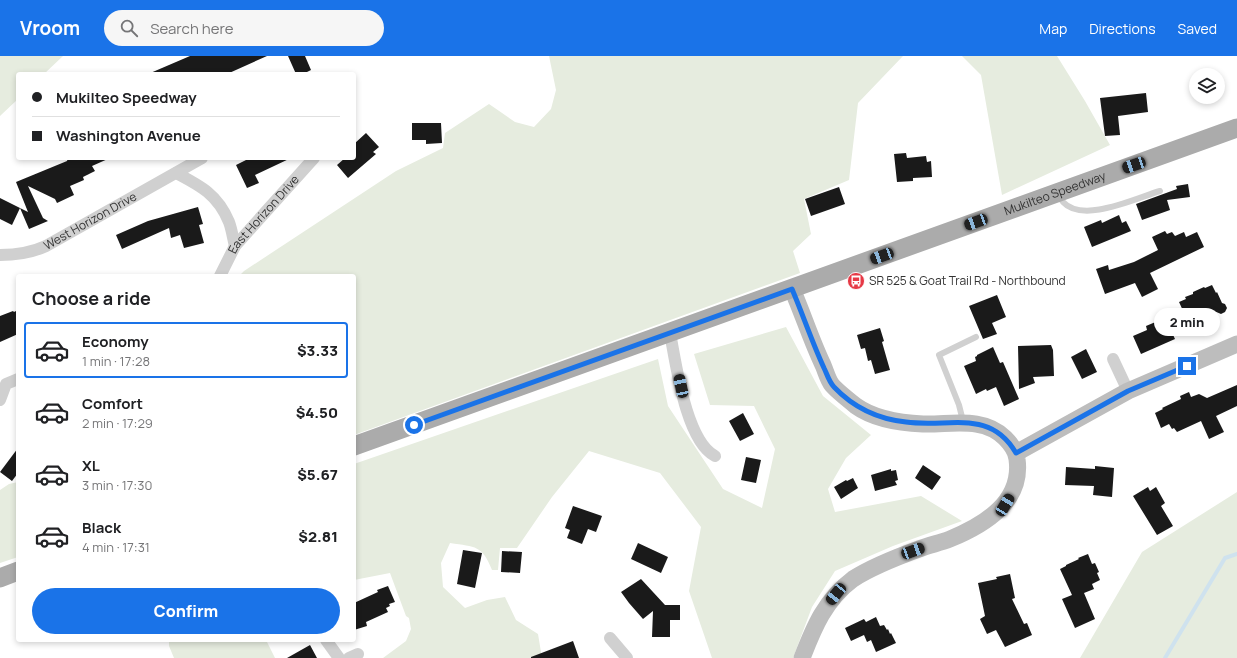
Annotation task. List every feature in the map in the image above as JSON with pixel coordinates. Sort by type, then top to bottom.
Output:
[{"type":"main road","name":"Mukilteo Speedway","points":[[356,445],[1237,128]]},
{"type":"main road","points":[[0,578],[16,573]]},
{"type":"street","name":"West Horizon Drive","points":[[0,255],[24,254],[40,248],[199,160]]},
{"type":"street","name":"East Horizon Drive","points":[[221,274],[235,246],[312,160]]},
{"type":"street","points":[[176,173],[198,185],[216,200],[229,223],[235,246]]},
{"type":"street","points":[[792,289],[815,349],[833,386],[856,406],[878,416],[907,423],[976,423],[988,426],[996,430],[1011,444],[1016,453],[1018,464],[1016,485],[1005,505],[973,529],[949,540],[924,547],[883,563],[853,579],[836,594],[826,607],[814,629],[802,658]]},
{"type":"street","points":[[670,333],[687,413],[699,440],[709,452],[715,456]]},
{"type":"street","points":[[1016,453],[1128,391],[1237,344]]},
{"type":"street","points":[[1113,359],[1128,391]]},
{"type":"street","points":[[0,400],[3,381],[16,379]]},
{"type":"street","points":[[610,638],[627,658]]},
{"type":"street","points":[[327,642],[339,658]]},
{"type":"lane","points":[[1058,192],[1062,202],[1072,209],[1085,211],[1112,207],[1160,191]]},
{"type":"lane","points":[[964,423],[959,405],[939,355],[976,337]]},
{"type":"shaded area","points":[[0,56],[63,56],[46,72],[16,72],[16,101],[0,116]]},
{"type":"shaded area","points":[[549,56],[903,56],[858,103],[849,180],[804,199],[811,234],[793,251],[800,273],[356,434],[356,274],[241,274],[396,171],[443,148],[445,133],[489,104],[515,122],[534,127],[551,109],[556,90]]},
{"type":"shaded area","points":[[962,56],[1057,56],[1110,145],[1002,195],[981,75]]},
{"type":"shaded area","points":[[786,327],[823,396],[871,435],[846,458],[828,489],[835,512],[921,496],[962,521],[893,546],[835,571],[812,607],[793,658],[712,658],[689,591],[701,527],[660,473],[589,451],[552,497],[517,548],[500,548],[498,570],[492,570],[485,556],[477,549],[466,545],[450,543],[441,563],[443,587],[465,608],[487,600],[505,597],[516,620],[538,634],[542,658],[383,658],[406,641],[411,629],[409,618],[406,616],[390,573],[356,580],[356,463],[658,359],[668,406],[723,489],[762,508],[775,449],[754,406],[710,405],[694,354]]},
{"type":"shaded area","points":[[16,482],[16,558],[0,563],[0,490],[9,484]]},
{"type":"shaded area","points":[[1237,492],[1237,658],[1080,658],[1142,552]]},
{"type":"shaded area","points":[[169,642],[267,642],[275,658],[174,658]]},
{"type":"building","points":[[190,56],[267,56],[231,72],[153,72]]},
{"type":"building","points":[[288,56],[305,56],[311,70],[307,72],[295,72]]},
{"type":"building","points":[[1146,93],[1148,112],[1118,116],[1120,135],[1105,136],[1100,98]]},
{"type":"building","points":[[412,123],[441,123],[442,143],[426,144],[426,140],[412,140]]},
{"type":"building","points":[[366,133],[379,147],[373,152],[376,154],[348,178],[337,165],[343,160],[356,160],[356,142]]},
{"type":"building","points":[[906,153],[907,158],[926,156],[927,162],[931,161],[932,177],[913,178],[913,181],[897,182],[894,154]]},
{"type":"building","points":[[67,160],[106,160],[92,166],[95,171],[83,177],[84,180],[70,186],[74,195],[57,203],[55,199],[28,186],[43,218],[48,221],[29,229],[20,208],[28,212],[16,182]]},
{"type":"building","points":[[246,160],[287,160],[255,175],[259,183],[247,188],[236,165]]},
{"type":"building","points":[[1188,184],[1190,197],[1167,200],[1170,210],[1142,220],[1136,204],[1177,189],[1176,186]]},
{"type":"building","points":[[839,187],[845,204],[811,216],[805,199]]},
{"type":"building","points":[[0,198],[20,208],[12,225],[0,219]]},
{"type":"building","points":[[198,207],[203,224],[199,225],[204,243],[184,248],[180,235],[171,238],[169,228],[122,249],[116,235],[148,221]]},
{"type":"building","points":[[1119,215],[1122,223],[1126,221],[1131,231],[1092,247],[1084,227],[1101,220],[1102,223]]},
{"type":"building","points":[[1165,231],[1167,234],[1172,232],[1175,236],[1184,232],[1186,237],[1197,232],[1204,247],[1150,273],[1158,289],[1142,297],[1135,283],[1105,294],[1096,269],[1108,265],[1109,270],[1134,262],[1158,250],[1152,237]]},
{"type":"building","points":[[1212,285],[1222,303],[1225,304],[1227,308],[1225,312],[1221,314],[1214,311],[1194,318],[1194,316],[1191,318],[1189,313],[1185,315],[1179,302],[1186,299],[1185,297],[1193,294],[1193,292]]},
{"type":"building","points":[[997,295],[1006,317],[992,323],[997,334],[983,339],[969,306]]},
{"type":"building","points":[[13,311],[16,311],[16,335],[0,342],[0,316]]},
{"type":"building","points":[[1165,318],[1175,339],[1141,354],[1133,336],[1147,330],[1146,326]]},
{"type":"building","points":[[880,328],[884,341],[882,342],[890,370],[875,374],[871,360],[868,361],[865,348],[861,349],[857,335]]},
{"type":"building","points":[[1051,345],[1053,350],[1054,376],[1033,377],[1035,383],[1019,389],[1018,346]]},
{"type":"building","points":[[993,347],[1000,363],[1003,362],[1019,399],[1004,406],[996,387],[987,391],[986,389],[976,394],[964,366],[976,361],[975,357],[977,355]]},
{"type":"building","points":[[1086,349],[1097,372],[1082,379],[1071,357]]},
{"type":"building","points":[[1237,385],[1237,406],[1216,416],[1224,432],[1209,439],[1201,421],[1177,432],[1174,428],[1172,429],[1169,424],[1161,428],[1155,413],[1181,399],[1180,396],[1189,392],[1191,397],[1199,394],[1207,398]]},
{"type":"building","points":[[743,413],[754,434],[740,441],[729,421]]},
{"type":"building","points":[[16,451],[16,476],[12,481],[0,472]]},
{"type":"building","points":[[746,457],[761,460],[756,483],[741,480]]},
{"type":"building","points":[[923,465],[941,477],[932,490],[915,478]]},
{"type":"building","points":[[1095,466],[1114,468],[1112,497],[1093,495],[1094,486],[1065,485],[1066,467],[1095,469]]},
{"type":"building","points":[[891,469],[891,471],[896,470],[898,480],[895,481],[897,485],[875,491],[871,475]]},
{"type":"building","points":[[853,478],[858,488],[841,499],[834,487]]},
{"type":"building","points":[[1148,487],[1150,491],[1156,487],[1165,503],[1161,506],[1173,526],[1157,535],[1133,496]]},
{"type":"building","points":[[573,506],[602,516],[596,532],[588,529],[582,544],[567,538],[570,530],[565,528]]},
{"type":"building","points":[[638,543],[668,557],[661,573],[631,559]]},
{"type":"building","points":[[463,550],[482,553],[475,588],[457,584]]},
{"type":"building","points":[[502,551],[522,552],[520,573],[501,572]]},
{"type":"building","points":[[1088,554],[1092,564],[1095,563],[1099,572],[1097,573],[1100,580],[1092,584],[1094,589],[1084,593],[1095,619],[1075,628],[1062,599],[1072,595],[1060,569]]},
{"type":"building","points":[[1010,574],[1015,598],[1012,599],[1024,624],[1027,623],[1032,635],[1005,647],[996,630],[987,634],[980,619],[985,616],[978,583],[997,579],[996,577]]},
{"type":"building","points":[[641,579],[665,605],[680,605],[680,620],[670,620],[670,637],[652,637],[653,611],[643,619],[621,592]]},
{"type":"building","points":[[388,586],[395,602],[389,604],[390,606],[386,608],[388,612],[366,622],[367,626],[356,629],[356,602],[378,592],[377,590]]},
{"type":"building","points":[[876,617],[880,626],[884,625],[887,630],[888,629],[896,643],[876,652],[871,640],[867,642],[864,635],[851,641],[845,628],[864,619],[866,622]]},
{"type":"building","points":[[573,641],[579,658],[531,658],[531,657]]},
{"type":"building","points":[[310,645],[317,658],[287,658]]},
{"type":"waterway","points":[[1165,658],[1225,558],[1237,554]]},
{"type":"place","name":"SR 525 & Goat Trail Rd - Northbound","points":[[856,281]]},
{"type":"route","points":[[414,425],[792,289],[815,349],[833,386],[856,406],[878,416],[907,423],[976,423],[988,426],[996,430],[1011,444],[1016,453],[1128,391],[1136,389],[1187,366]]}]
